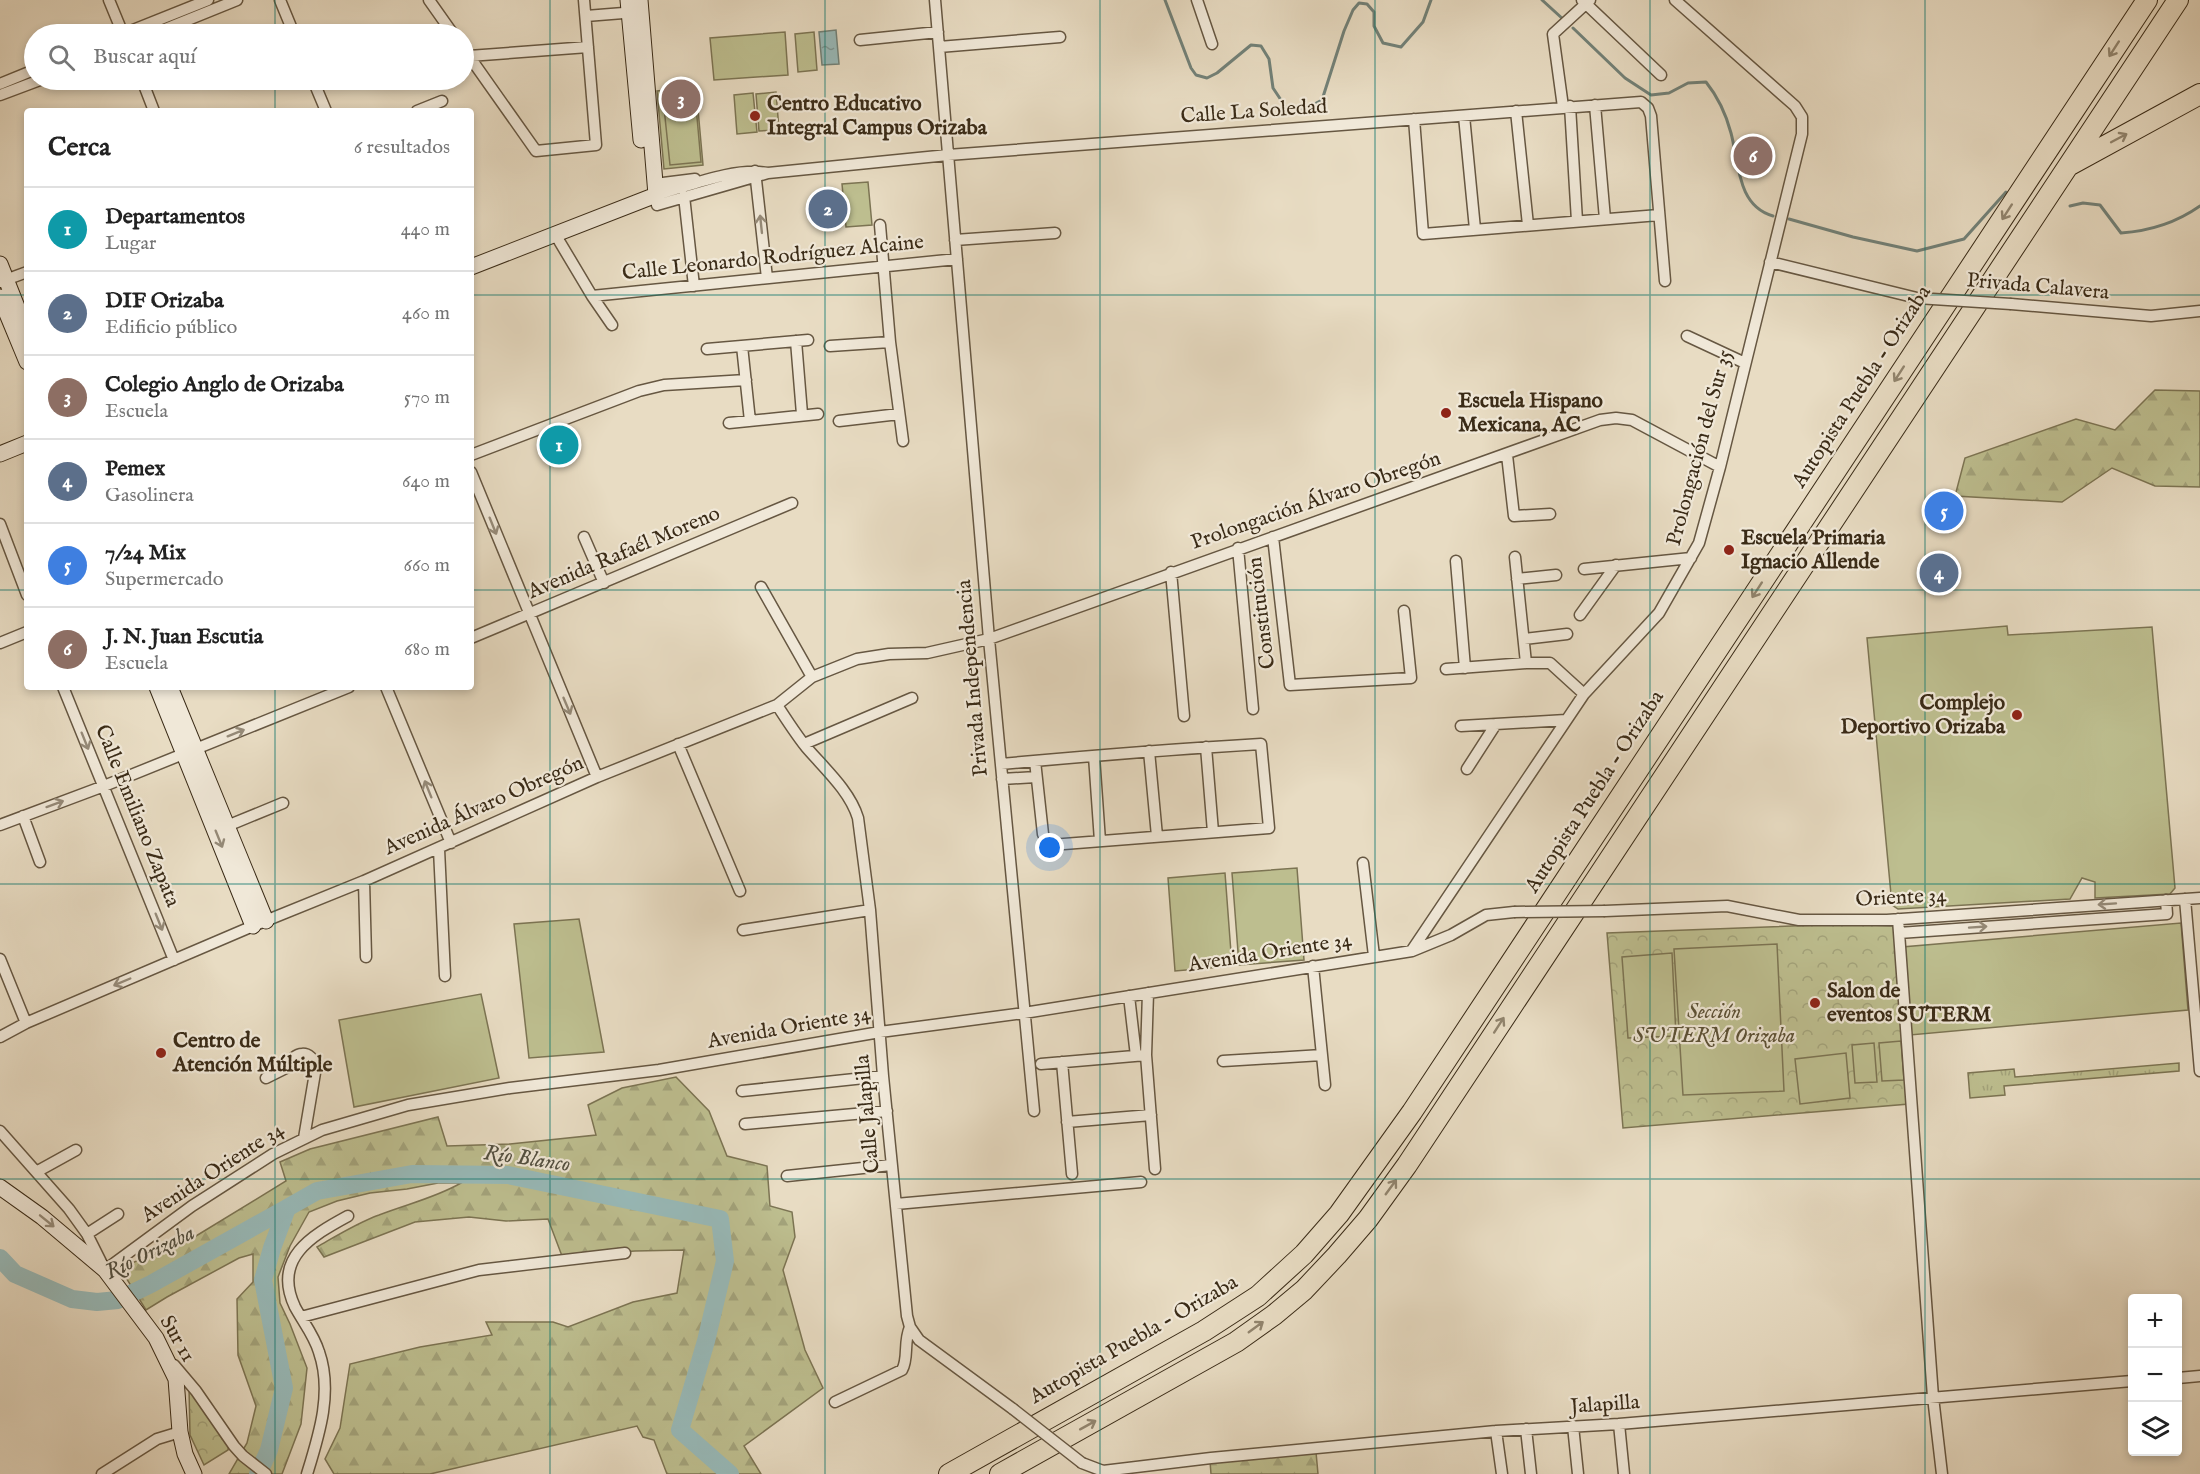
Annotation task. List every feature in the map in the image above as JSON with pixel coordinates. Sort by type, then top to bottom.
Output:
[{"type":"highway","name":"Autopista Puebla - Orizaba","points":[[949,1474],[1204,1331],[1258,1296],[1304,1254],[1339,1214],[1412,1112],[2146,0]]},
{"type":"highway","points":[[1000,1474],[1236,1342],[1304,1290],[1368,1219],[1414,1155],[2178,0]]},
{"type":"highway","points":[[2068,166],[2200,94]]},
{"type":"street","points":[[109,0],[119,24]]},
{"type":"street","points":[[148,24],[208,0]]},
{"type":"street","points":[[178,24],[237,0]]},
{"type":"street","points":[[280,0],[290,24]]},
{"type":"street","points":[[429,0],[446,24]]},
{"type":"street","points":[[474,64],[536,151],[596,145],[585,0]]},
{"type":"street","name":"Privada Independencia","points":[[935,0],[989,639],[1034,1111]]},
{"type":"street","points":[[1197,0],[1212,44]]},
{"type":"street","name":"Prolongación del Sur 35","points":[[1412,951],[1584,694],[1659,613],[1699,543],[1720,467],[1802,134],[1802,117],[1796,106],[1675,0]]},
{"type":"street","points":[[1577,221],[1567,106],[1553,34],[1586,1],[1661,75]]},
{"type":"street","points":[[586,16],[634,6],[650,195]]},
{"type":"street","points":[[860,40],[938,32]]},
{"type":"street","points":[[939,47],[1060,37]]},
{"type":"street","points":[[474,53],[588,47]]},
{"type":"street","points":[[0,84],[24,74]]},
{"type":"street","points":[[0,95],[24,86]]},
{"type":"street","points":[[146,90],[153,108]]},
{"type":"street","points":[[317,90],[325,108]]},
{"type":"street","points":[[425,108],[442,102]]},
{"type":"street","name":"Calle La Soledad","points":[[755,174],[948,155],[1641,102],[1648,108],[1651,116],[1659,215]]},
{"type":"street","points":[[1595,105],[1605,219]]},
{"type":"street","points":[[1516,111],[1527,225]]},
{"type":"street","points":[[1464,116],[1475,229]]},
{"type":"street","points":[[1414,119],[1423,234],[1659,215],[1665,281]]},
{"type":"street","points":[[474,266],[557,238],[650,195],[729,176],[755,174]]},
{"type":"street","points":[[474,276],[650,195],[684,196],[755,174]]},
{"type":"street","points":[[755,174],[766,278]]},
{"type":"street","points":[[684,196],[694,286]]},
{"type":"street","points":[[880,225],[903,441]]},
{"type":"street","points":[[956,240],[1054,233]]},
{"type":"street","points":[[557,238],[612,325]]},
{"type":"street","name":"Calle Leonardo Rodríguez Alcaine","points":[[592,296],[957,259]]},
{"type":"street","name":"Privada Calavera","points":[[1770,262],[1896,295],[1917,298],[2151,316],[2200,311]]},
{"type":"street","points":[[0,264],[3,281],[24,326]]},
{"type":"street","points":[[3,281],[24,273]]},
{"type":"street","points":[[0,297],[24,355]]},
{"type":"street","points":[[1687,336],[1744,363]]},
{"type":"street","points":[[707,350],[808,340]]},
{"type":"street","points":[[796,341],[802,414]]},
{"type":"street","points":[[830,346],[891,342]]},
{"type":"street","points":[[742,346],[750,421]]},
{"type":"street","points":[[474,454],[650,388],[664,385],[746,380]]},
{"type":"street","points":[[729,423],[818,414]]},
{"type":"street","points":[[838,421],[899,414]]},
{"type":"street","name":"Prolongación Álvaro Obregón","points":[[989,639],[1600,420],[1616,417],[1632,420],[1720,467]]},
{"type":"street","points":[[0,454],[24,444]]},
{"type":"street","points":[[0,464],[24,454]]},
{"type":"street","points":[[1507,455],[1514,516],[1550,514]]},
{"type":"street","points":[[474,479],[597,777]]},
{"type":"street","name":"Avenida Rafaél Moreno","points":[[474,637],[792,503]]},
{"type":"street","points":[[0,524],[24,587]]},
{"type":"street","points":[[584,537],[604,583]]},
{"type":"street","name":"Constitución","points":[[1273,537],[1290,685],[1411,678],[1404,611]]},
{"type":"street","points":[[1238,548],[1253,710]]},
{"type":"street","points":[[1515,557],[1527,663]]},
{"type":"street","points":[[1584,569],[1691,558]]},
{"type":"street","points":[[1456,561],[1465,668]]},
{"type":"street","points":[[1580,615],[1616,565]]},
{"type":"street","points":[[1171,572],[1184,716]]},
{"type":"street","points":[[1517,579],[1556,575]]},
{"type":"street","points":[[761,587],[812,677]]},
{"type":"street","points":[[0,643],[24,633]]},
{"type":"street","points":[[1524,639],[1567,634]]},
{"type":"street","name":"Avenida Álvaro Obregón","points":[[0,1037],[26,1023],[438,849],[597,777],[777,705],[812,677],[870,655],[927,653],[989,639]]},
{"type":"street","points":[[1446,669],[1550,663],[1584,694]]},
{"type":"street","name":"Calle Emiliano Zapata","points":[[64,690],[174,960]]},
{"type":"street","points":[[159,690],[227,826],[259,923]]},
{"type":"street","points":[[171,690],[190,752],[259,923]]},
{"type":"street","points":[[0,825],[190,752],[341,690]]},
{"type":"street","points":[[387,690],[450,843]]},
{"type":"street","points":[[804,744],[912,698]]},
{"type":"street","name":"Calle Jalapilla","points":[[777,705],[804,744],[855,808],[861,833],[870,910],[891,1165],[910,1328],[905,1339],[905,1364],[902,1370],[836,1402]]},
{"type":"street","points":[[1461,726],[1566,720]]},
{"type":"street","points":[[1467,769],[1496,724]]},
{"type":"street","points":[[678,744],[740,891]]},
{"type":"street","points":[[1001,764],[1035,761],[1094,756],[1206,747],[1261,744],[1269,828],[1051,845],[1046,841],[1035,761]]},
{"type":"street","points":[[1206,747],[1213,832]]},
{"type":"street","points":[[1149,752],[1157,836]]},
{"type":"street","points":[[1094,756],[1100,841]]},
{"type":"street","points":[[1002,779],[1036,777]]},
{"type":"street","points":[[227,826],[283,803]]},
{"type":"street","points":[[22,816],[40,862]]},
{"type":"street","points":[[438,849],[445,976]]},
{"type":"street","points":[[1363,863],[1374,956]]},
{"type":"street","points":[[363,881],[366,957]]},
{"type":"street","name":"Oriente 34","points":[[1514,912],[1727,906],[1799,920],[1898,919],[2200,898]]},
{"type":"street","points":[[2185,899],[2200,1071]]},
{"type":"street","points":[[1899,933],[2167,914],[2166,900]]},
{"type":"street","points":[[2053,907],[2053,922]]},
{"type":"street","points":[[2025,909],[2026,924]]},
{"type":"street","points":[[743,930],[870,910]]},
{"type":"street","name":"Avenida Oriente 34","points":[[106,1270],[192,1206],[273,1154],[322,1130],[408,1105],[452,1097],[659,1070],[880,1032],[1024,1013],[1412,951],[1451,935],[1486,915],[1497,912],[1514,912]]},
{"type":"street","points":[[1957,915],[1958,929]]},
{"type":"street","points":[[1898,919],[1933,1397],[1942,1474]]},
{"type":"street","points":[[0,959],[26,1023]]},
{"type":"street","points":[[1313,966],[1325,1085]]},
{"type":"street","points":[[1141,1056],[1148,993]]},
{"type":"street","points":[[1129,996],[1151,1115],[1155,1169]]},
{"type":"street","points":[[266,1078],[288,1067],[290,1060],[296,1055],[303,1053],[311,1055],[316,1067],[304,1138]]},
{"type":"street","points":[[1223,1061],[1322,1054]]},
{"type":"street","points":[[1041,1064],[1141,1056]]},
{"type":"street","points":[[1062,1062],[1072,1174]]},
{"type":"street","points":[[742,1090],[883,1076]]},
{"type":"street","points":[[745,1124],[887,1111]]},
{"type":"street","points":[[1067,1122],[1151,1115]]},
{"type":"street","points":[[0,1131],[38,1171],[69,1209],[87,1234],[106,1270]]},
{"type":"street","points":[[38,1171],[76,1150]]},
{"type":"street","points":[[787,1176],[891,1165]]},
{"type":"street","points":[[896,1204],[1141,1182]]},
{"type":"street","name":"Sur 11","points":[[0,1186],[106,1270],[136,1311],[166,1356],[176,1379],[180,1432],[185,1454],[194,1474]]},
{"type":"street","points":[[87,1234],[118,1214]]},
{"type":"street","points":[[307,1474],[320,1430],[325,1401],[324,1385],[320,1352],[290,1295],[288,1281],[292,1259],[303,1244],[348,1216]]},
{"type":"street","points":[[301,1317],[479,1270],[625,1253]]},
{"type":"street","name":"Jalapilla","points":[[910,1328],[919,1340],[1082,1463],[1104,1471],[1211,1458],[1496,1431],[1619,1424],[2128,1381]]},
{"type":"street","points":[[166,1356],[196,1391],[234,1446],[266,1474]]},
{"type":"street","points":[[2182,1378],[2200,1376]]},
{"type":"street","points":[[1619,1424],[1624,1474]]},
{"type":"street","points":[[1573,1426],[1578,1474]]},
{"type":"street","points":[[1526,1429],[1531,1474]]},
{"type":"street","points":[[1496,1431],[1502,1474]]},
{"type":"street","points":[[102,1474],[157,1440],[180,1432]]},
{"type":"green space","points":[[785,32],[788,75],[714,80],[710,38]]},
{"type":"green space","points":[[814,32],[817,70],[798,72],[795,34]]},
{"type":"green space","points":[[696,87],[703,165],[664,169],[657,91]]},
{"type":"green space","points":[[776,92],[779,130],[759,131],[756,94]]},
{"type":"green space","points":[[753,93],[757,132],[737,134],[734,95]]},
{"type":"green space","points":[[695,95],[701,162],[670,165],[663,98]]},
{"type":"green space","points":[[868,182],[872,225],[846,227],[842,184]]},
{"type":"green space","points":[[2155,390],[2200,391],[2200,487],[2155,486],[2112,468],[2062,502],[1955,496],[1965,458],[2076,419],[2115,430]]},
{"type":"green space","name":"Complejo Deportivo Orizaba","points":[[2007,626],[2008,635],[2152,627],[2175,888],[2170,894],[2095,898],[2095,882],[2082,878],[2070,899],[1898,909],[1892,905],[1867,638]]},
{"type":"green space","points":[[1297,868],[1304,960],[1239,965],[1232,873]]},
{"type":"green space","points":[[1225,873],[1232,966],[1175,971],[1168,878]]},
{"type":"green space","points":[[579,919],[604,1052],[529,1058],[514,924]]},
{"type":"green space","points":[[2181,923],[2188,1010],[1910,1035],[1902,947]]},
{"type":"green space","name":"Sección SUTERM Orizaba","points":[[1845,924],[1894,926],[1909,1104],[1623,1128],[1607,933]]},
{"type":"green space","points":[[1777,944],[1784,1091],[1683,1095],[1674,949]]},
{"type":"green space","points":[[1672,953],[1676,1036],[1628,1038],[1622,957]]},
{"type":"green space","points":[[481,994],[499,1078],[354,1107],[339,1020]]},
{"type":"green space","points":[[1901,1041],[1904,1080],[1882,1081],[1879,1043]]},
{"type":"green space","points":[[1874,1043],[1877,1082],[1855,1083],[1852,1045]]},
{"type":"green space","points":[[1846,1053],[1850,1098],[1800,1104],[1795,1059]]},
{"type":"green space","points":[[2179,1063],[2179,1071],[2004,1086],[2005,1095],[1970,1098],[1968,1073],[2014,1069],[2015,1077]]},
{"type":"green space","points":[[676,1077],[709,1111],[727,1156],[767,1166],[770,1206],[792,1212],[795,1237],[783,1270],[805,1350],[823,1388],[744,1446],[761,1474],[667,1474],[654,1440],[643,1437],[637,1426],[430,1474],[334,1474],[325,1459],[340,1428],[350,1364],[420,1347],[492,1335],[486,1322],[553,1322],[568,1327],[633,1302],[677,1293],[684,1250],[562,1256],[548,1219],[506,1221],[469,1217],[415,1222],[324,1257],[317,1247],[363,1222],[431,1197],[461,1183],[438,1183],[370,1193],[337,1201],[309,1212],[290,1246],[278,1277],[280,1303],[307,1368],[301,1424],[282,1474],[229,1474],[247,1443],[256,1406],[238,1355],[237,1299],[253,1282],[253,1254],[239,1258],[146,1310],[120,1268],[196,1236],[286,1181],[280,1162],[310,1149],[438,1117],[447,1146],[510,1144],[596,1135],[588,1105],[622,1088]]},
{"type":"green space","points":[[189,1387],[229,1442],[228,1450],[204,1465],[190,1435]]},
{"type":"green space","points":[[1316,1452],[1318,1474],[1211,1474],[1210,1461]]},
{"type":"water","points":[[836,30],[839,64],[822,65],[819,32]]},
{"type":"waterway","points":[[1165,0],[1191,68],[1196,75],[1207,78],[1217,73],[1251,45],[1261,46],[1269,59],[1273,88],[1287,109],[1303,110],[1322,100],[1344,31],[1353,10],[1359,3],[1367,4],[1374,12],[1374,26],[1383,43],[1401,47],[1423,22],[1431,0]]},
{"type":"waterway","points":[[1542,0],[1564,20]]},
{"type":"waterway","points":[[1573,28],[1625,78],[1651,95],[1669,93],[1688,83],[1706,82],[1727,119],[1738,170],[1746,193],[1761,211],[1773,216]]},
{"type":"waterway","points":[[1789,219],[1853,237],[1917,251],[1964,239],[2006,192]]},
{"type":"waterway","points":[[2070,206],[2083,203],[2100,205],[2121,233],[2163,225],[2200,206]]},
{"type":"waterway","name":"Río Blanco","points":[[258,1474],[269,1450],[284,1388],[263,1280],[287,1208],[317,1191],[412,1174],[508,1175],[720,1219],[725,1261],[706,1341],[680,1430],[730,1474]]},
{"type":"waterway","name":"Río Orizaba","points":[[0,1258],[15,1274],[72,1299],[97,1302],[118,1300],[287,1208]]},
{"type":"place","name":"Colegio Anglo de Orizaba","points":[[681,99]]},
{"type":"place","name":"Centro Educativo Integral Campus Orizaba","points":[[755,116]]},
{"type":"place","name":"J. N. Juan Escutia","points":[[1753,156]]},
{"type":"place","name":"DIF Orizaba","points":[[828,209]]},
{"type":"place","name":"Escuela Hispano Mexicana, AC","points":[[1446,413]]},
{"type":"place","name":"Departamentos","points":[[559,445]]},
{"type":"place","name":"7/24 Mix","points":[[1944,511]]},
{"type":"place","name":"Escuela Primaria Ignacio Allende","points":[[1729,550]]},
{"type":"place","name":"Pemex","points":[[1939,573]]},
{"type":"place","name":"Complejo Deportivo Orizaba","points":[[2017,715]]},
{"type":"place","name":"Salon de eventos SUTERM","points":[[1815,1003]]},
{"type":"place","name":"Centro de Atención Múltiple","points":[[161,1053]]}]
